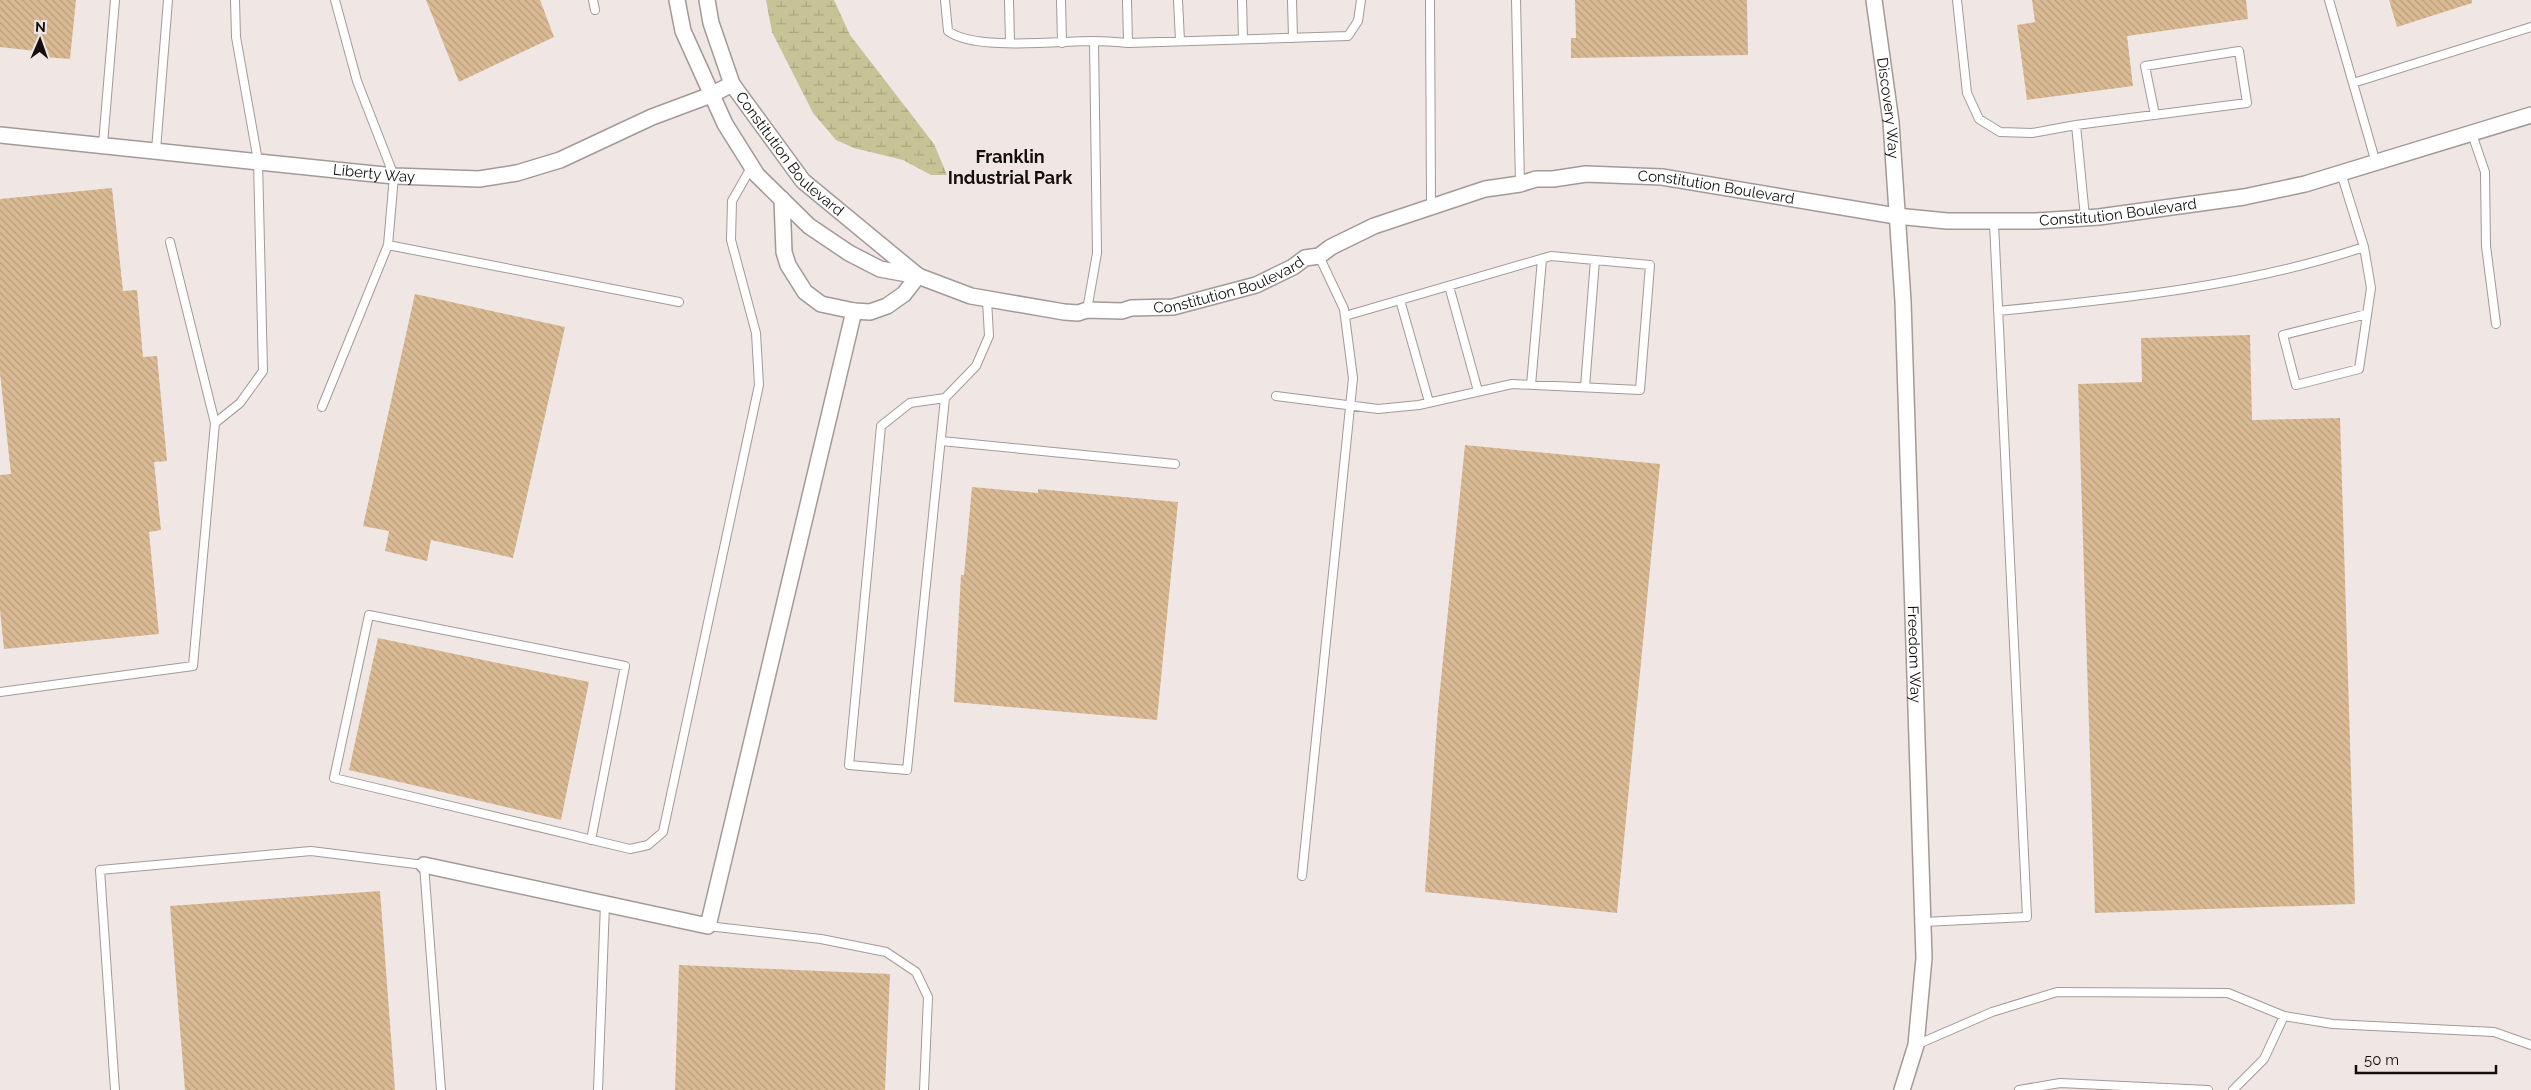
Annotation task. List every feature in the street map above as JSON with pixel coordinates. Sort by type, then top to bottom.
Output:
[{"type":"street","name":"Constitution Boulevard","points":[[677,0],[683,31],[725,124],[758,175],[809,226],[849,254],[880,269],[918,276],[987,300],[1078,313],[1087,310],[1122,311],[1131,308],[1173,307],[1256,284],[1294,267],[1305,258],[1320,256],[1331,246],[1374,226],[1485,189],[1520,184],[1536,179],[1553,179],[1586,174],[1662,177],[1896,216],[1994,223],[2099,217],[2244,197],[2341,173],[2531,115]]},
{"type":"street","name":"Constitution Boulevard","points":[[707,0],[711,23],[732,84],[803,181],[918,276]]},
{"type":"street","name":"Discovery Way","points":[[1874,0],[1891,122],[1896,216]]},
{"type":"street","name":"Liberty Way","points":[[0,135],[103,144],[394,176],[479,179],[517,173],[560,160],[652,118],[711,95],[732,84]]},
{"type":"street","points":[[782,199],[784,252],[795,278],[805,292],[821,304],[854,311],[870,312],[887,306],[904,294],[918,276]]},
{"type":"street","name":"Freedom Way","points":[[1896,216],[1904,350],[1923,922],[1923,986],[1916,1045],[1902,1090]]},
{"type":"street","points":[[424,865],[708,926],[854,311]]},
{"type":"lane","points":[[103,144],[115,0]]},
{"type":"lane","points":[[156,150],[168,0]]},
{"type":"lane","points":[[215,423],[240,403],[263,371],[258,161],[236,37],[235,0]]},
{"type":"lane","points":[[322,407],[388,244],[394,176],[357,81],[335,0]]},
{"type":"lane","points":[[593,0],[595,10]]},
{"type":"lane","points":[[945,0],[948,31],[955,36],[976,42],[1062,43],[1094,41],[1128,43],[1348,36],[1358,21],[1361,0]]},
{"type":"lane","points":[[1009,0],[1010,42]]},
{"type":"lane","points":[[1061,0],[1062,43]]},
{"type":"lane","points":[[1127,0],[1128,43]]},
{"type":"lane","points":[[1178,0],[1180,41]]},
{"type":"lane","points":[[1242,0],[1243,39]]},
{"type":"lane","points":[[1292,0],[1293,38]]},
{"type":"lane","points":[[1430,0],[1431,206]]},
{"type":"lane","points":[[1516,0],[1520,184]]},
{"type":"lane","points":[[1957,0],[1967,93],[1979,120],[2000,132],[2032,133],[2076,125],[2154,115],[2247,102],[2239,51],[2145,66],[2154,115]]},
{"type":"lane","points":[[2329,0],[2376,163]]},
{"type":"lane","points":[[2353,83],[2531,27]]},
{"type":"lane","points":[[1087,310],[1097,253],[1094,41]]},
{"type":"lane","points":[[2076,125],[2085,217]]},
{"type":"lane","points":[[2472,134],[2485,172],[2486,246],[2496,324]]},
{"type":"lane","points":[[591,840],[626,666],[369,614],[334,778],[591,840],[630,849],[648,845],[664,832],[759,385],[756,333],[731,240],[732,201],[752,166]]},
{"type":"lane","points":[[2341,173],[2364,247],[2371,288],[2359,369],[2296,385],[2283,335],[2367,314]]},
{"type":"lane","points":[[1923,922],[2027,917],[1994,223]]},
{"type":"lane","points":[[0,692],[192,666],[215,423],[170,242]]},
{"type":"lane","points":[[388,244],[679,302]]},
{"type":"lane","points":[[1998,311],[2126,298],[2312,264],[2364,247]]},
{"type":"lane","points":[[1302,876],[1353,378],[1344,309],[1320,256]]},
{"type":"lane","points":[[1276,396],[1378,409],[1429,402],[1512,384],[1640,390],[1650,266],[1551,256],[1345,316]]},
{"type":"lane","points":[[1531,385],[1542,259]]},
{"type":"lane","points":[[1585,387],[1595,260]]},
{"type":"lane","points":[[1449,286],[1478,391]]},
{"type":"lane","points":[[945,398],[907,770],[849,765],[880,426],[910,403],[945,398],[976,366],[989,336],[987,300]]},
{"type":"lane","points":[[1400,300],[1429,402]]},
{"type":"lane","points":[[941,441],[1175,464]]},
{"type":"lane","points":[[115,1090],[100,870],[311,851],[424,865],[441,1090]]},
{"type":"lane","points":[[598,1090],[605,904]]},
{"type":"lane","points":[[708,926],[821,939],[886,952],[916,972],[928,997],[924,1090]]},
{"type":"lane","points":[[1916,1045],[1992,1012],[2057,992],[2228,993],[2284,1016],[2333,1024],[2494,1032],[2531,1046]]},
{"type":"lane","points":[[2233,1090],[2264,1058],[2284,1016]]},
{"type":"lane","points":[[2020,1090],[2060,1083],[2208,1090]]},
{"type":"green space","points":[[766,0],[834,0],[850,35],[934,144],[947,175],[931,175],[903,160],[854,148],[836,140],[813,113],[772,32]]},
{"type":"building","points":[[0,0],[76,0],[70,59],[44,57],[44,52],[0,47]]},
{"type":"building","points":[[426,0],[540,0],[554,37],[459,82]]},
{"type":"building","points":[[1575,0],[1747,0],[1748,55],[1571,58],[1571,38],[1576,38]]},
{"type":"building","points":[[2032,0],[2246,0],[2248,19],[2127,36],[2133,86],[2027,100],[2017,25],[2035,22]]},
{"type":"building","points":[[2389,0],[2472,0],[2472,3],[2397,27]]},
{"type":"building","points":[[112,188],[123,291],[137,290],[143,357],[157,356],[167,461],[154,462],[161,530],[149,532],[159,634],[4,649],[0,610],[0,475],[11,474],[0,373],[0,199]]},
{"type":"building","points":[[415,294],[565,327],[513,558],[431,540],[427,561],[385,551],[389,531],[363,526]]},
{"type":"building","points":[[2250,335],[2252,420],[2340,418],[2355,904],[2095,913],[2078,384],[2142,382],[2141,338]]},
{"type":"building","points":[[1465,445],[1660,464],[1617,913],[1425,892],[1438,709]]},
{"type":"building","points":[[972,487],[1038,493],[1038,489],[1178,502],[1157,720],[954,702],[961,575],[964,575]]},
{"type":"building","points":[[378,638],[589,682],[561,820],[349,770]]},
{"type":"building","points":[[380,891],[395,1090],[185,1090],[170,906]]},
{"type":"building","points":[[679,965],[890,974],[885,1090],[675,1090]]},
{"type":"district","name":"Franklin Industrial Park","points":[[1010,167]]}]
